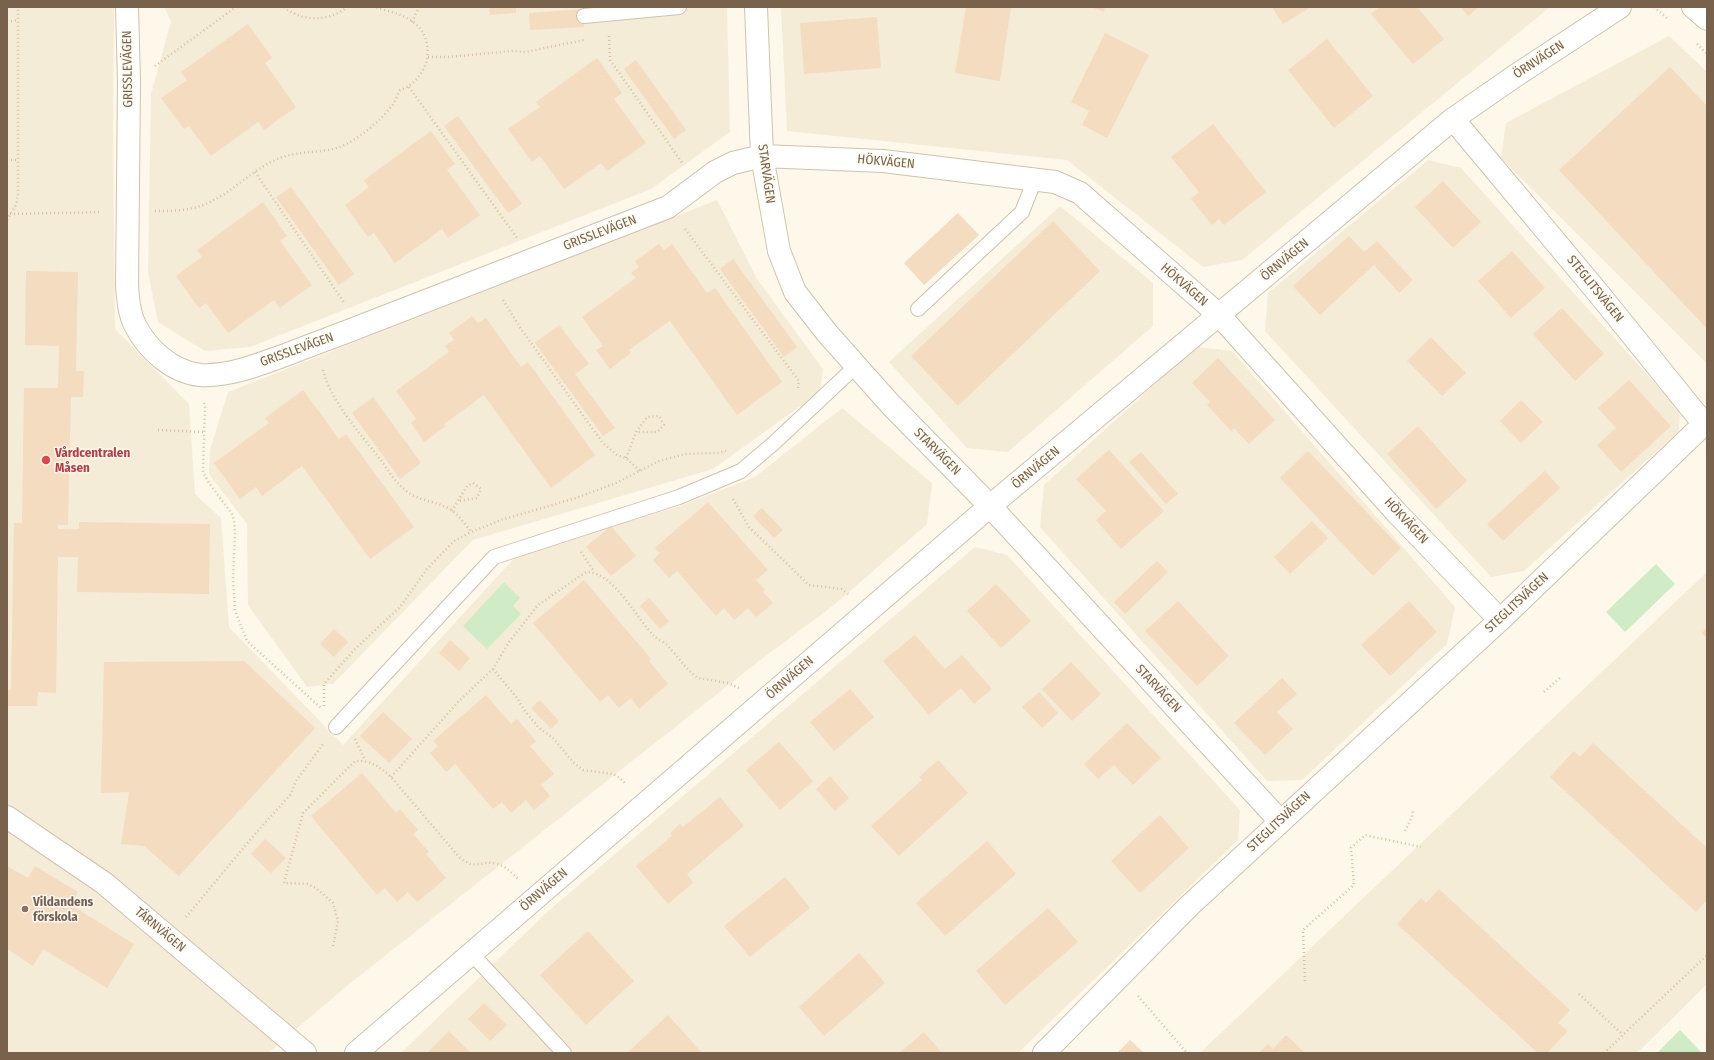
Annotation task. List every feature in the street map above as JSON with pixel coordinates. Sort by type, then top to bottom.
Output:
[{"type":"street","name":"GRISSLEVÄGEN","points":[[127,7],[129,82],[127,285],[129,308],[135,325],[146,342],[157,354],[177,368],[199,375],[235,371],[268,361],[668,207],[715,172],[733,164],[762,156]]},
{"type":"street","name":"STARVÄGEN","points":[[756,7],[762,156],[779,251],[795,292],[827,333],[890,405],[990,506],[1280,821]]},
{"type":"street","name":"ÖRNVÄGEN","points":[[356,1053],[990,506],[1453,119],[1620,7]]},
{"type":"street","points":[[1693,7],[1707,19]]},
{"type":"street","name":"STEGLITSVÄGEN","points":[[1044,1053],[1119,975],[1190,906],[1280,821],[1500,620],[1704,424],[1599,294],[1453,119]]},
{"type":"street","name":"HÖKVÄGEN","points":[[762,156],[883,161],[1055,182],[1080,193],[1219,315],[1396,512],[1500,620]]},
{"type":"street","name":"TÄRNVÄGEN","points":[[7,817],[104,883],[305,1053]]},
{"type":"lane","points":[[584,16],[679,7]]},
{"type":"lane","points":[[918,309],[1022,212],[1035,179]]},
{"type":"lane","points":[[336,727],[494,557],[679,497],[741,471],[799,420],[856,366]]},
{"type":"lane","points":[[471,953],[564,1053]]},
{"type":"path","points":[[7,220],[16,205],[19,160],[18,7]]},
{"type":"path","points":[[151,69],[236,7]]},
{"type":"path","points":[[284,7],[296,14],[315,18],[333,15],[347,7]]},
{"type":"path","points":[[10,214],[174,211],[202,206],[220,197],[268,163],[284,155],[329,150],[351,142],[383,116],[391,107],[400,90],[409,87],[417,80],[424,70],[428,57],[428,45],[425,36],[412,22],[397,14],[375,7]]},
{"type":"path","points":[[412,22],[419,7]]},
{"type":"path","points":[[7,22],[18,20]]},
{"type":"path","points":[[601,37],[609,35]]},
{"type":"path","points":[[428,57],[448,57],[513,51],[525,52],[586,40]]},
{"type":"path","points":[[610,60],[684,165]]},
{"type":"path","points":[[409,87],[519,241]]},
{"type":"path","points":[[7,160],[19,160]]},
{"type":"path","points":[[255,172],[348,309]]},
{"type":"path","points":[[668,207],[798,381],[799,420]]},
{"type":"path","points":[[501,296],[522,329],[602,442],[617,455],[626,458],[640,471]]},
{"type":"path","points":[[321,365],[325,380],[333,394],[395,479],[405,490],[416,497],[452,511],[471,532]]},
{"type":"path","points":[[199,375],[198,395],[205,405],[203,472],[209,483],[232,514],[234,521],[233,600],[235,611],[247,641],[324,711]]},
{"type":"path","points":[[626,458],[636,432],[647,418],[659,416],[664,425],[657,432],[636,432]]},
{"type":"path","points":[[158,430],[204,432]]},
{"type":"path","points":[[722,479],[749,527],[809,585],[842,589],[869,610]]},
{"type":"path","points":[[452,511],[458,501],[467,486],[473,483],[481,490],[477,498],[458,501]]},
{"type":"path","points":[[391,777],[458,702],[493,669],[509,642],[538,605],[586,572],[594,572],[604,578],[628,602],[654,637],[668,646],[695,676],[698,678],[728,683],[761,703]]},
{"type":"path","points":[[493,669],[539,728],[553,738],[573,762],[583,770],[613,774],[620,778],[645,803]]},
{"type":"path","points":[[1544,692],[1561,677]]},
{"type":"path","points":[[169,938],[255,834],[291,794],[296,781],[324,743]]},
{"type":"path","points":[[333,946],[338,921],[333,903],[316,888],[307,884],[284,883],[303,813],[355,762],[365,760],[380,767],[391,777],[459,857],[467,864],[474,865],[486,862],[507,868],[536,897]]},
{"type":"path","points":[[1405,830],[1412,817],[1413,809]]},
{"type":"path","points":[[1305,981],[1303,930],[1354,885],[1351,848],[1365,835],[1421,846]]},
{"type":"path","points":[[1604,1053],[1707,955]]},
{"type":"path","points":[[1119,975],[1187,1053]]},
{"type":"path","points":[[1579,994],[1623,1035]]},
{"type":"shaded area","points":[[7,7],[114,7],[113,125],[115,329],[189,404],[195,494],[221,518],[229,627],[343,745],[517,555],[683,505],[755,477],[842,408],[932,483],[927,524],[834,605],[759,661],[348,985],[268,1053],[7,1053]]},
{"type":"shaded area","points":[[164,7],[727,7],[730,132],[651,189],[250,347],[205,351],[158,322],[148,272],[151,94],[171,21]]},
{"type":"shaded area","points":[[781,7],[1550,7],[1242,260],[1203,267],[1067,160],[787,131]]},
{"type":"shaded area","points":[[1669,36],[1707,72],[1707,364],[1501,158],[1506,123]]},
{"type":"shaded area","points":[[1428,160],[1461,168],[1680,411],[1679,431],[1524,571],[1491,577],[1265,331],[1268,293]]},
{"type":"shaded area","points":[[717,200],[757,279],[823,369],[820,392],[713,469],[473,540],[333,684],[307,687],[248,605],[247,524],[209,474],[210,450],[228,392]]},
{"type":"shaded area","points":[[1060,206],[1153,283],[1153,326],[1008,452],[967,448],[889,362]]},
{"type":"shaded area","points":[[1196,347],[1232,351],[1455,607],[1447,644],[1302,780],[1267,781],[1040,527],[1044,485]]},
{"type":"shaded area","points":[[975,547],[1007,555],[1240,810],[1238,840],[1018,1053],[401,1053],[546,913]]},
{"type":"shaded area","points":[[1707,572],[1707,984],[1637,1053],[1204,1053],[1202,1051]]},
{"type":"green space","points":[[1656,564],[1675,584],[1625,632],[1606,612]]},
{"type":"green space","points":[[504,582],[520,598],[513,606],[521,614],[487,649],[463,626]]},
{"type":"green space","points":[[1680,1030],[1702,1053],[1657,1053]]},
{"type":"building","points":[[489,7],[516,7],[516,13],[490,15]]},
{"type":"building","points":[[966,7],[1011,7],[1000,81],[955,73]]},
{"type":"building","points":[[1091,7],[1105,7],[1104,12]]},
{"type":"building","points":[[1272,7],[1311,7],[1283,24]]},
{"type":"building","points":[[1380,7],[1417,7],[1444,39],[1413,64],[1371,14]]},
{"type":"building","points":[[1461,7],[1479,7],[1468,16]]},
{"type":"building","points":[[583,9],[584,27],[530,30],[529,13]]},
{"type":"building","points":[[877,17],[881,68],[804,74],[800,23]]},
{"type":"building","points":[[248,24],[272,58],[265,63],[296,107],[264,130],[258,122],[211,156],[189,126],[184,129],[161,98],[187,80],[181,72]]},
{"type":"building","points":[[1105,33],[1149,55],[1107,138],[1082,125],[1089,111],[1071,102]]},
{"type":"building","points":[[1327,39],[1373,96],[1334,128],[1288,70]]},
{"type":"building","points":[[597,58],[622,93],[614,99],[646,143],[607,171],[601,163],[564,189],[540,156],[532,162],[508,129],[540,107],[536,102]]},
{"type":"building","points":[[636,60],[686,130],[674,139],[624,69]]},
{"type":"building","points":[[1670,67],[1707,106],[1707,329],[1559,170]]},
{"type":"building","points":[[458,116],[522,204],[508,213],[444,126]]},
{"type":"building","points":[[1213,124],[1266,192],[1224,225],[1219,219],[1212,225],[1191,199],[1199,192],[1171,157]]},
{"type":"building","points":[[431,131],[455,164],[447,170],[480,215],[448,238],[442,229],[395,263],[374,233],[368,237],[345,205],[369,187],[364,180]]},
{"type":"building","points":[[1443,181],[1481,222],[1453,248],[1415,207]]},
{"type":"building","points":[[291,187],[354,274],[339,285],[276,197]]},
{"type":"building","points":[[263,202],[287,236],[280,241],[312,285],[280,308],[274,300],[228,333],[206,303],[199,308],[176,276],[202,257],[197,250]]},
{"type":"building","points":[[958,213],[979,235],[924,285],[904,263]]},
{"type":"building","points":[[1053,221],[1100,271],[958,406],[911,356]]},
{"type":"building","points":[[1349,236],[1364,252],[1377,241],[1413,280],[1399,293],[1374,265],[1320,315],[1293,286]]},
{"type":"building","points":[[659,244],[664,250],[672,244],[707,293],[715,288],[782,382],[737,415],[670,321],[629,350],[631,353],[610,369],[596,350],[603,346],[582,317],[636,278],[631,273],[639,267],[635,261]]},
{"type":"building","points":[[1512,251],[1545,288],[1511,318],[1478,281]]},
{"type":"building","points":[[733,259],[797,347],[784,357],[720,269]]},
{"type":"building","name":"Vårdcentralen Måsen","points":[[26,271],[78,272],[76,371],[84,371],[83,397],[71,397],[68,525],[58,525],[58,529],[79,529],[79,522],[210,524],[209,594],[77,592],[78,557],[58,557],[56,693],[38,692],[37,706],[7,706],[7,690],[11,690],[14,523],[22,523],[24,388],[58,388],[59,346],[25,345]]},
{"type":"building","points":[[1562,308],[1604,354],[1575,381],[1533,334]]},
{"type":"building","points":[[472,316],[478,323],[486,318],[521,367],[528,362],[595,455],[551,488],[484,395],[444,424],[446,426],[424,442],[411,423],[416,419],[396,391],[449,352],[445,346],[454,340],[449,333]]},
{"type":"building","points":[[559,325],[589,364],[575,374],[615,428],[603,436],[535,343]]},
{"type":"building","points":[[1431,337],[1466,373],[1442,396],[1407,361]]},
{"type":"building","points":[[1218,358],[1275,420],[1249,444],[1234,428],[1231,431],[1207,405],[1210,402],[1192,383]]},
{"type":"building","points":[[1629,380],[1671,426],[1621,472],[1597,445],[1616,428],[1598,408]]},
{"type":"building","points":[[303,390],[339,439],[346,434],[414,527],[370,559],[302,466],[262,496],[256,487],[240,499],[214,463],[269,423],[265,418]]},
{"type":"building","points":[[373,397],[421,463],[400,479],[352,413]]},
{"type":"building","points":[[1521,400],[1543,422],[1521,443],[1500,421]]},
{"type":"building","points":[[1418,426],[1467,481],[1436,509],[1387,454]]},
{"type":"building","points":[[1109,450],[1164,511],[1121,549],[1096,520],[1106,511],[1076,479]]},
{"type":"building","points":[[1308,451],[1401,548],[1373,576],[1280,478]]},
{"type":"building","points":[[1141,452],[1178,494],[1166,504],[1129,462]]},
{"type":"building","points":[[1545,471],[1560,488],[1503,541],[1487,524]]},
{"type":"building","points":[[708,502],[768,570],[756,580],[765,590],[763,592],[773,603],[756,617],[748,608],[734,620],[724,608],[716,616],[677,571],[669,578],[653,560],[660,553],[655,548]]},
{"type":"building","points":[[762,508],[783,530],[774,538],[753,516]]},
{"type":"building","points":[[1312,521],[1328,538],[1290,574],[1274,557]]},
{"type":"building","points":[[611,526],[636,556],[611,576],[586,547]]},
{"type":"building","points":[[1157,561],[1168,572],[1125,614],[1114,602]]},
{"type":"building","points":[[584,580],[651,659],[649,661],[668,684],[639,709],[631,698],[619,708],[608,695],[600,702],[533,623]]},
{"type":"building","points":[[996,584],[1031,621],[1001,648],[967,611]]},
{"type":"building","points":[[649,598],[669,621],[660,629],[640,606]]},
{"type":"building","points":[[1178,601],[1229,656],[1197,686],[1145,631]]},
{"type":"building","points":[[1409,601],[1437,632],[1390,676],[1361,645]]},
{"type":"building","points":[[1707,627],[1707,638],[1702,633]]},
{"type":"building","points":[[334,629],[348,642],[334,657],[320,644]]},
{"type":"building","points":[[915,635],[945,669],[962,655],[992,689],[974,704],[961,688],[929,715],[883,661]]},
{"type":"building","points":[[450,640],[470,658],[459,671],[439,653]]},
{"type":"building","points":[[244,661],[315,728],[179,876],[144,846],[121,844],[129,792],[101,793],[104,662]]},
{"type":"building","points":[[1071,662],[1101,694],[1072,721],[1042,689]]},
{"type":"building","points":[[1282,678],[1297,694],[1277,712],[1293,729],[1265,755],[1234,723]]},
{"type":"building","points":[[850,689],[874,717],[834,751],[810,722]]},
{"type":"building","points":[[1039,692],[1058,713],[1042,728],[1022,707]]},
{"type":"building","points":[[486,695],[511,724],[517,719],[536,741],[530,746],[554,774],[541,785],[550,796],[534,810],[526,800],[511,813],[502,802],[493,809],[455,764],[446,772],[430,753],[438,746],[433,741]]},
{"type":"building","points":[[540,700],[559,721],[551,729],[531,708]]},
{"type":"building","points":[[383,712],[412,739],[389,763],[360,736]]},
{"type":"building","points":[[1127,723],[1161,758],[1133,785],[1114,765],[1098,779],[1084,764]]},
{"type":"building","points":[[779,742],[813,781],[780,810],[746,770]]},
{"type":"building","points":[[1593,743],[1707,848],[1707,900],[1696,912],[1550,777],[1574,751],[1580,757]]},
{"type":"building","points":[[938,760],[968,793],[899,856],[871,826],[922,780],[919,777]]},
{"type":"building","points":[[362,773],[396,813],[400,809],[418,830],[413,834],[429,852],[426,854],[446,878],[417,902],[408,892],[397,902],[385,888],[377,895],[311,816]]},
{"type":"building","points":[[830,776],[849,798],[835,811],[816,789]]},
{"type":"building","points":[[720,797],[744,826],[687,874],[693,883],[668,904],[636,866],[672,836],[670,833],[680,824],[683,827]]},
{"type":"building","points":[[1160,815],[1189,848],[1140,893],[1111,861]]},
{"type":"building","points":[[265,839],[286,858],[271,873],[251,854]]},
{"type":"building","points":[[987,841],[1016,874],[945,936],[916,903]]},
{"type":"building","points":[[7,866],[28,878],[35,866],[78,892],[71,905],[134,944],[107,988],[43,949],[33,966],[7,949]]},
{"type":"building","points":[[785,877],[810,908],[750,957],[724,926]]},
{"type":"building","points":[[1439,889],[1570,1010],[1558,1023],[1568,1031],[1547,1053],[1538,1053],[1397,924],[1421,898],[1426,903]]},
{"type":"building","points":[[1048,908],[1078,942],[1005,1005],[976,971]]},
{"type":"building","points":[[588,931],[634,981],[586,1025],[540,975]]},
{"type":"building","points":[[859,953],[885,983],[824,1036],[799,1007]]},
{"type":"building","points":[[484,1003],[507,1025],[490,1041],[468,1019]]},
{"type":"building","points":[[668,1015],[702,1053],[627,1053]]},
{"type":"building","points":[[449,1031],[471,1053],[427,1053]]},
{"type":"building","points":[[924,1032],[942,1053],[899,1053],[904,1049]]},
{"type":"building","points":[[1286,1035],[1305,1053],[1259,1053],[1268,1044],[1273,1049]]},
{"type":"building","points":[[1130,1040],[1144,1053],[1117,1053]]},
{"type":"place","name":"Vårdcentralen Måsen","points":[[46,460]]},
{"type":"place","name":"Vildandens förskola","points":[[25,909]]}]
